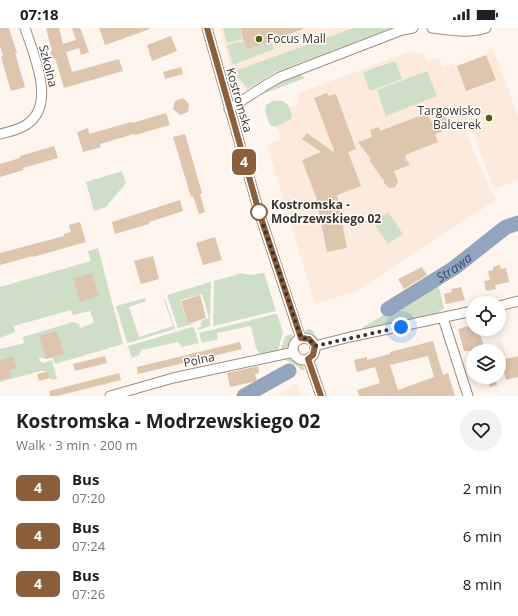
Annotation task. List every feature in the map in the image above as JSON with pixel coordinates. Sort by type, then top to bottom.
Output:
[{"type":"street","name":"Szkolna","points":[[0,134],[16,129],[29,122],[36,116],[42,101],[42,89],[25,28]]},
{"type":"street","name":"Kostromska","points":[[207,28],[259,212],[301,338]]},
{"type":"street","points":[[229,109],[280,76],[402,30],[413,28]]},
{"type":"street","points":[[432,28],[464,32],[473,32],[486,28]]},
{"type":"street","points":[[506,304],[518,301]]},
{"type":"street","points":[[315,346],[466,313]]},
{"type":"street","points":[[442,318],[468,396]]},
{"type":"street","points":[[301,338],[309,339],[315,346],[313,355],[308,359],[299,358],[294,352],[295,344],[301,338]]},
{"type":"street","name":"Polna","points":[[110,396],[173,378],[294,352]]},
{"type":"street","points":[[308,359],[321,396]]},
{"type":"shaded area","points":[[220,28],[395,28],[282,71],[263,80],[246,91],[232,73]]},
{"type":"shaded area","points":[[493,48],[518,116],[518,180],[494,189],[468,120],[462,122],[473,151],[496,200],[357,291],[315,304],[267,145],[281,139],[276,125],[289,108],[300,104],[297,94],[411,51],[424,55],[427,61],[439,57],[443,67],[454,63],[455,67],[488,55],[487,51]]},
{"type":"shaded area","points":[[502,340],[503,344],[497,344],[496,342]]},
{"type":"shaded area","points":[[506,356],[512,380],[506,381]]},
{"type":"shaded area","points":[[297,383],[301,396],[277,396]]},
{"type":"green space","points":[[223,28],[240,28],[242,39],[227,43]]},
{"type":"green space","points":[[353,28],[392,28],[273,73],[248,89],[235,74],[235,71]]},
{"type":"green space","points":[[243,41],[246,50],[271,41],[274,49],[233,65],[227,45]]},
{"type":"green space","points":[[395,61],[402,79],[370,91],[363,72]]},
{"type":"green space","points":[[427,71],[437,96],[386,116],[377,90]]},
{"type":"green space","points":[[299,74],[305,78],[257,95],[273,84]]},
{"type":"green space","points":[[273,101],[284,102],[290,109],[292,116],[290,120],[275,127],[270,125],[265,111],[266,105]]},
{"type":"green space","points":[[122,171],[126,183],[106,207],[94,211],[86,182]]},
{"type":"green space","points":[[388,212],[403,234],[388,244],[373,222]]},
{"type":"green space","points":[[98,248],[123,344],[55,364],[52,357],[46,359],[39,357],[40,361],[43,363],[52,360],[57,379],[51,380],[48,371],[41,371],[0,382],[0,349],[24,343],[23,337],[73,322],[79,324],[80,328],[94,323],[90,311],[73,315],[71,310],[14,326],[15,332],[0,338],[0,287],[91,261],[88,251]]},
{"type":"green space","points":[[241,273],[250,275],[264,273],[276,311],[214,326],[214,281]]},
{"type":"green space","points":[[211,282],[210,326],[199,330],[197,328],[202,326],[200,323],[202,322],[201,321],[209,318],[202,294],[180,300],[188,324],[193,324],[178,328],[167,295]]},
{"type":"green space","points":[[438,283],[444,309],[438,312],[438,315],[364,331],[363,327]]},
{"type":"green space","points":[[145,298],[146,301],[129,307],[139,337],[173,326],[164,300],[165,299],[175,329],[128,343],[116,306]]},
{"type":"green space","points":[[277,314],[283,332],[278,351],[263,354],[259,353],[256,348],[251,326],[217,333],[218,339],[202,343],[199,333]]},
{"type":"green space","points":[[192,327],[194,328],[199,343],[182,347],[178,342],[141,350],[139,355],[132,358],[128,346]]},
{"type":"green space","points":[[311,329],[320,341],[313,339],[305,330]]},
{"type":"green space","points":[[292,334],[290,344],[281,350],[285,336]]},
{"type":"green space","points":[[283,358],[297,360],[305,370],[301,370]]},
{"type":"water","points":[[289,369],[291,372],[275,382],[271,377],[275,377]]},
{"type":"building","points":[[0,28],[9,28],[25,87],[11,91],[1,57],[3,56],[0,46]]},
{"type":"building","points":[[46,28],[59,28],[63,44],[76,40],[72,28],[80,28],[89,52],[81,55],[79,48],[66,52],[72,72],[119,59],[123,71],[64,88],[55,58],[52,59],[50,52],[52,51]]},
{"type":"building","points":[[99,28],[149,28],[150,29],[105,45]]},
{"type":"building","name":"Focus Mall","points":[[240,28],[303,28],[303,29],[246,50]]},
{"type":"building","points":[[171,36],[177,51],[152,61],[147,45]]},
{"type":"building","points":[[486,55],[496,80],[466,91],[457,66]]},
{"type":"building","points":[[181,67],[183,74],[165,79],[163,72]]},
{"type":"building","points":[[327,93],[328,96],[336,94],[356,149],[348,152],[361,186],[337,195],[347,248],[327,252],[318,208],[320,208],[302,160],[321,152],[302,139],[307,133],[335,153],[314,98]]},
{"type":"building","points":[[183,98],[189,104],[188,112],[180,115],[173,109],[175,101]]},
{"type":"building","points":[[166,113],[170,125],[100,144],[101,147],[83,152],[77,132],[88,128],[89,134]]},
{"type":"building","points":[[427,113],[431,122],[445,116],[450,128],[435,134],[438,142],[405,155],[405,158],[410,165],[394,171],[398,181],[395,187],[389,188],[384,183],[369,160],[371,159],[358,142],[372,137],[370,130],[379,127],[380,131]]},
{"type":"building","points":[[185,134],[202,193],[200,194],[205,212],[199,214],[193,196],[191,197],[173,137]]},
{"type":"building","points":[[54,146],[58,158],[23,168],[24,170],[0,177],[0,164],[20,158],[20,156]]},
{"type":"building","points":[[180,200],[183,211],[149,222],[149,224],[115,234],[112,222]]},
{"type":"building","points":[[80,222],[86,242],[0,265],[0,253],[64,236],[64,234],[71,232],[69,225]]},
{"type":"building","points":[[215,237],[222,260],[203,265],[196,243]]},
{"type":"building","points":[[153,256],[159,279],[141,284],[134,261]]},
{"type":"building","points":[[500,265],[501,269],[506,268],[509,282],[495,285],[496,289],[486,291],[484,281],[490,280],[488,271],[493,270],[493,267]]},
{"type":"building","points":[[422,267],[427,275],[404,289],[398,279]]},
{"type":"building","points":[[92,273],[99,296],[80,302],[74,278]]},
{"type":"building","points":[[461,287],[465,300],[446,304],[444,294],[452,292],[451,289]]},
{"type":"building","points":[[200,295],[206,318],[188,324],[181,301]]},
{"type":"building","points":[[466,327],[466,336],[481,336],[483,344],[466,344],[466,351],[464,351],[458,329]]},
{"type":"building","points":[[57,331],[64,354],[46,359],[39,336]]},
{"type":"building","points":[[433,341],[443,375],[448,373],[455,396],[359,396],[357,390],[380,383],[375,367],[357,372],[354,360],[367,357],[367,360],[390,354],[390,352]],"holes":[[[428,356],[434,377],[398,390],[390,365]]]},
{"type":"building","points":[[240,342],[242,349],[138,374],[137,367]]},
{"type":"building","points":[[105,356],[107,363],[75,371],[73,364]]},
{"type":"building","points":[[518,356],[518,377],[506,380],[506,359]]},
{"type":"building","points":[[13,357],[17,368],[9,370],[11,378],[0,380],[0,360]]},
{"type":"building","points":[[258,366],[259,373],[255,374],[257,381],[230,387],[227,373]]},
{"type":"building","points":[[48,371],[50,378],[39,381],[37,374]]},
{"type":"building","points":[[119,373],[121,380],[57,396],[50,396],[49,391]]},
{"type":"building","points":[[489,384],[497,384],[497,385],[490,387]]},
{"type":"waterway","name":"Strawa","points":[[388,309],[454,268],[506,227],[518,223]]},
{"type":"waterway","name":"Strawa","points":[[244,396],[289,371]]},
{"type":"bus line","name":"4","points":[[207,28],[259,212],[301,338],[309,339],[315,346],[313,355],[308,359],[321,396]]},
{"type":"place","name":"Focus Mall","points":[[259,39]]},
{"type":"place","name":"Targowisko Balcerek","points":[[489,118]]},
{"type":"place","name":"Kostromska - Modrzewskiego 02","points":[[259,212]]},
{"type":"route","points":[[259,212],[301,338],[309,339],[315,346],[401,327]]}]
